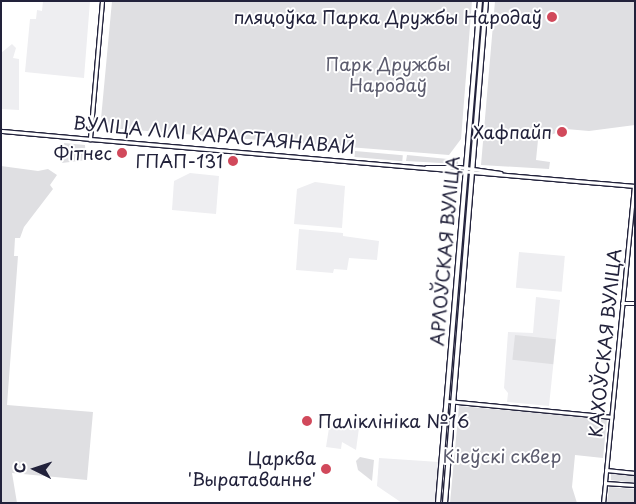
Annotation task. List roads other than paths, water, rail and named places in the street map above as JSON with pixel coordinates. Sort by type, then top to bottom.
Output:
[{"type":"main road","points":[[90,138],[102,1]]},
{"type":"main road","name":"АРЛОЎСКАЯ ВУЛІЦА","points":[[438,503],[480,1]]},
{"type":"main road","name":"АРЛОЎСКАЯ ВУЛІЦА","points":[[445,503],[486,1]]},
{"type":"main road","name":"ВУЛІЦА ЛІЛІ КАРАСТАЯНАВАЙ","points":[[1,131],[473,170],[635,186]]},
{"type":"main road","name":"КАХОЎСКАЯ ВУЛІЦА","points":[[603,503],[635,186]]},
{"type":"main road","points":[[622,303],[635,303]]},
{"type":"main road","points":[[446,401],[611,417]]},
{"type":"main road","points":[[606,470],[635,473]]},
{"type":"main road","points":[[605,483],[635,486]]},
{"type":"place","name":"пляцоўка Парка Дружбы Народаў","points":[[552,17]]},
{"type":"place","name":"Хафпайп","points":[[562,132]]},
{"type":"place","name":"Фітнес","points":[[122,153]]},
{"type":"place","name":"ГПАП-131","points":[[233,161]]},
{"type":"place","name":"Паліклініка №16","points":[[307,421]]},
{"type":"place","name":"Царква 'Выратаванне'","points":[[326,469]]},
{"type":"park label","name":"Парк Дружбы Народаў","points":[[388,75]]},
{"type":"park label","name":"Кіеўскі сквер","points":[[502,456]]}]
